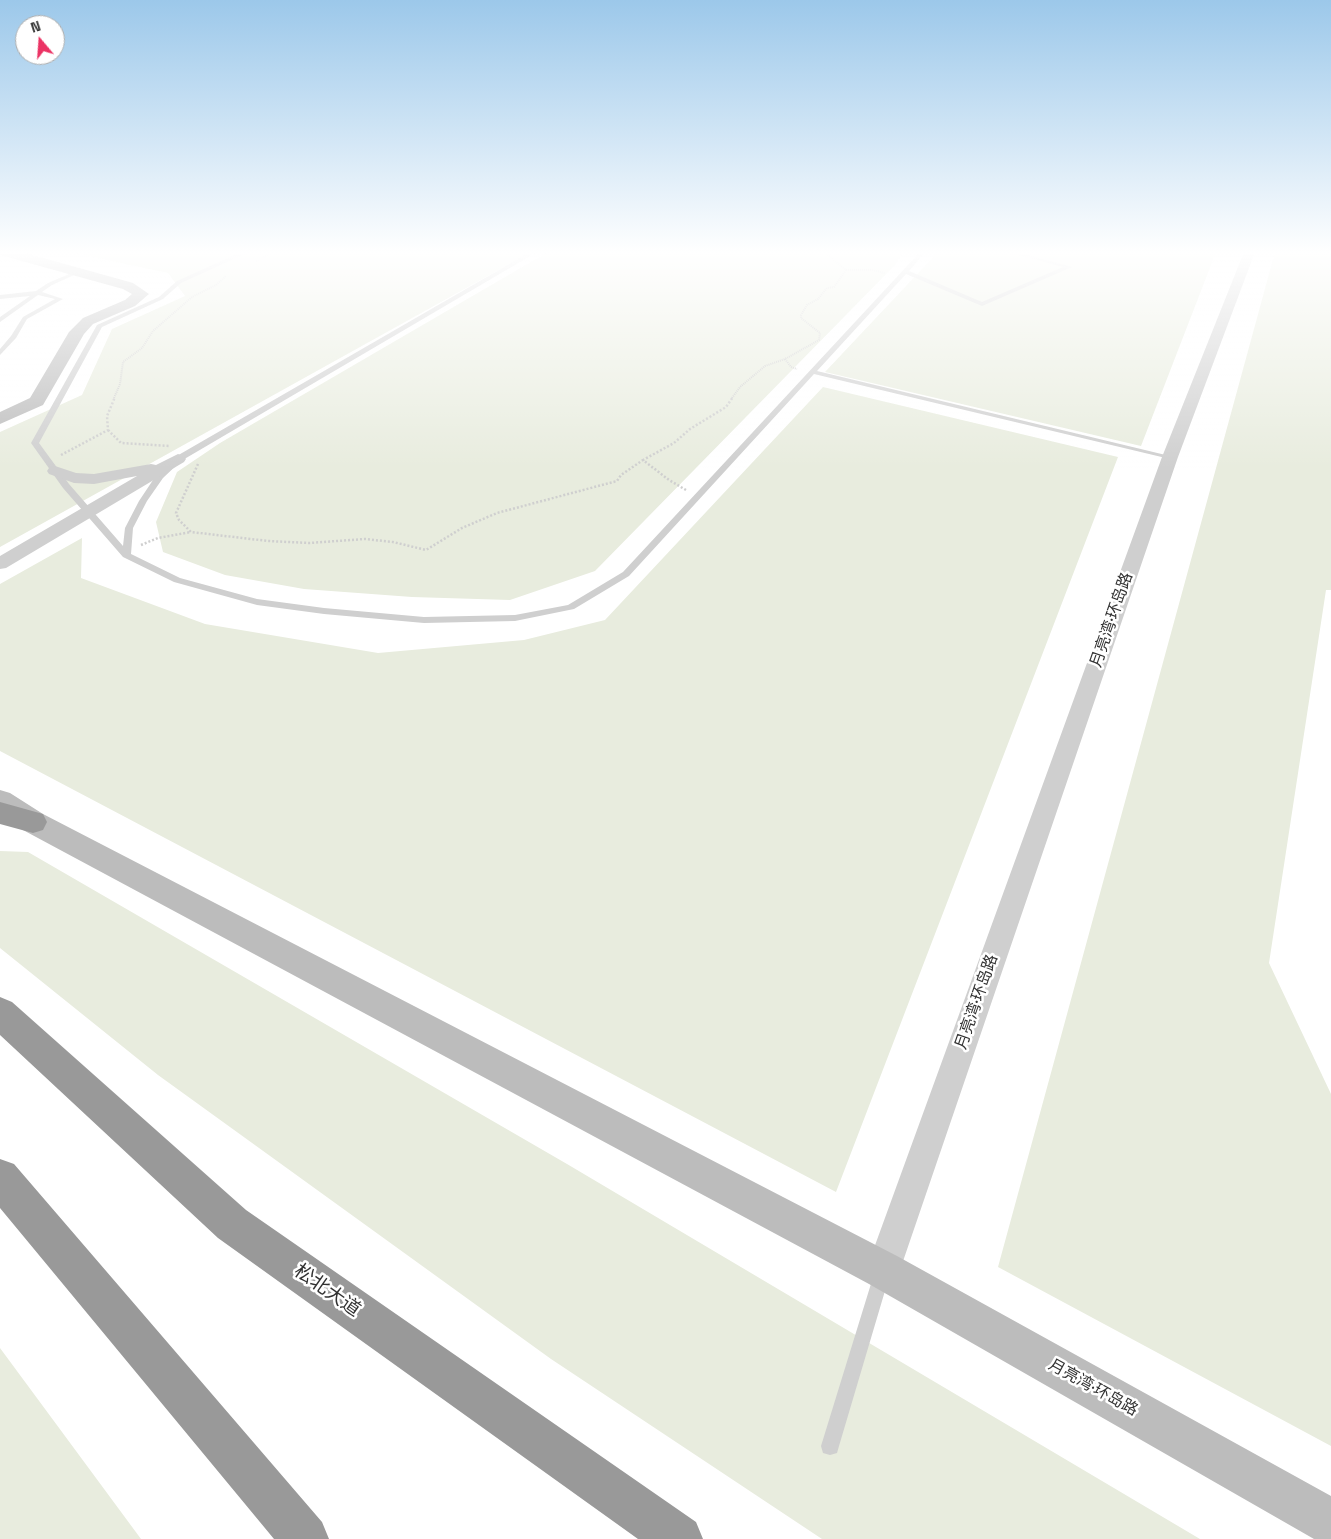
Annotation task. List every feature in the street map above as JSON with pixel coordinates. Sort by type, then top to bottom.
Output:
[{"type":"highway","points":[[0,813],[33,822]]},
{"type":"highway","points":[[0,830],[33,822]]},
{"type":"highway","name":"松北大道","points":[[0,1013],[232,1224],[679,1539]]},
{"type":"highway","points":[[0,1178],[305,1539]]},
{"type":"street","points":[[0,419],[37,401],[77,332],[85,324]]},
{"type":"street","name":"月亮湾·环岛路","points":[[1222,324],[1170,457],[883,1270],[1331,1522]]},
{"type":"street","points":[[51,466],[74,478],[94,479],[147,470],[185,455]]},
{"type":"street","points":[[0,564],[185,455]]},
{"type":"street","points":[[0,801],[33,822],[883,1270]]},
{"type":"lane","points":[[0,353],[14,337],[22,324]]},
{"type":"lane","points":[[104,324],[99,326],[35,443],[89,513],[126,553],[177,580],[256,602],[324,611],[424,620],[515,618],[571,607],[626,574],[857,324]]},
{"type":"lane","points":[[126,553],[129,528],[143,501],[160,476],[185,455],[412,324]]},
{"type":"lane","points":[[812,372],[1170,457]]},
{"type":"lane","points":[[830,1446],[883,1270]]},
{"type":"path","points":[[161,324],[153,331],[142,348],[123,362],[120,384],[108,416],[108,430],[121,443],[162,444],[185,455],[198,456],[197,468],[183,494],[176,513],[178,520],[191,532]]},
{"type":"path","points":[[126,553],[158,538],[191,532],[268,541],[309,543],[365,539],[393,542],[426,550],[462,528],[497,512],[617,481],[621,475],[674,443],[690,428],[726,407],[740,387],[765,366],[785,359],[819,340],[820,333],[808,324]]},
{"type":"path","points":[[51,466],[82,443],[108,430]]},
{"type":"path","points":[[644,460],[669,480],[698,496]]},
{"type":"shaded area","points":[[123,324],[402,324],[0,547],[0,432],[82,395],[112,329]]},
{"type":"shaded area","points":[[425,324],[837,324],[595,571],[510,600],[412,597],[304,589],[225,575],[163,552],[156,522],[177,472],[220,443]]},
{"type":"shaded area","points":[[870,324],[1188,324],[1141,446],[825,372]]},
{"type":"shaded area","points":[[1255,324],[1331,324],[1331,590],[1326,590],[1269,963],[1331,1094],[1331,1446],[998,1267]]},
{"type":"shaded area","points":[[823,387],[1118,457],[836,1192],[0,751],[0,584],[82,538],[81,578],[205,624],[378,653],[524,640],[605,620]]},
{"type":"shaded area","points":[[0,851],[28,852],[567,1164],[1200,1539],[822,1539],[551,1359],[158,1075],[0,948]]},
{"type":"shaded area","points":[[0,1348],[141,1539],[0,1539]]}]
